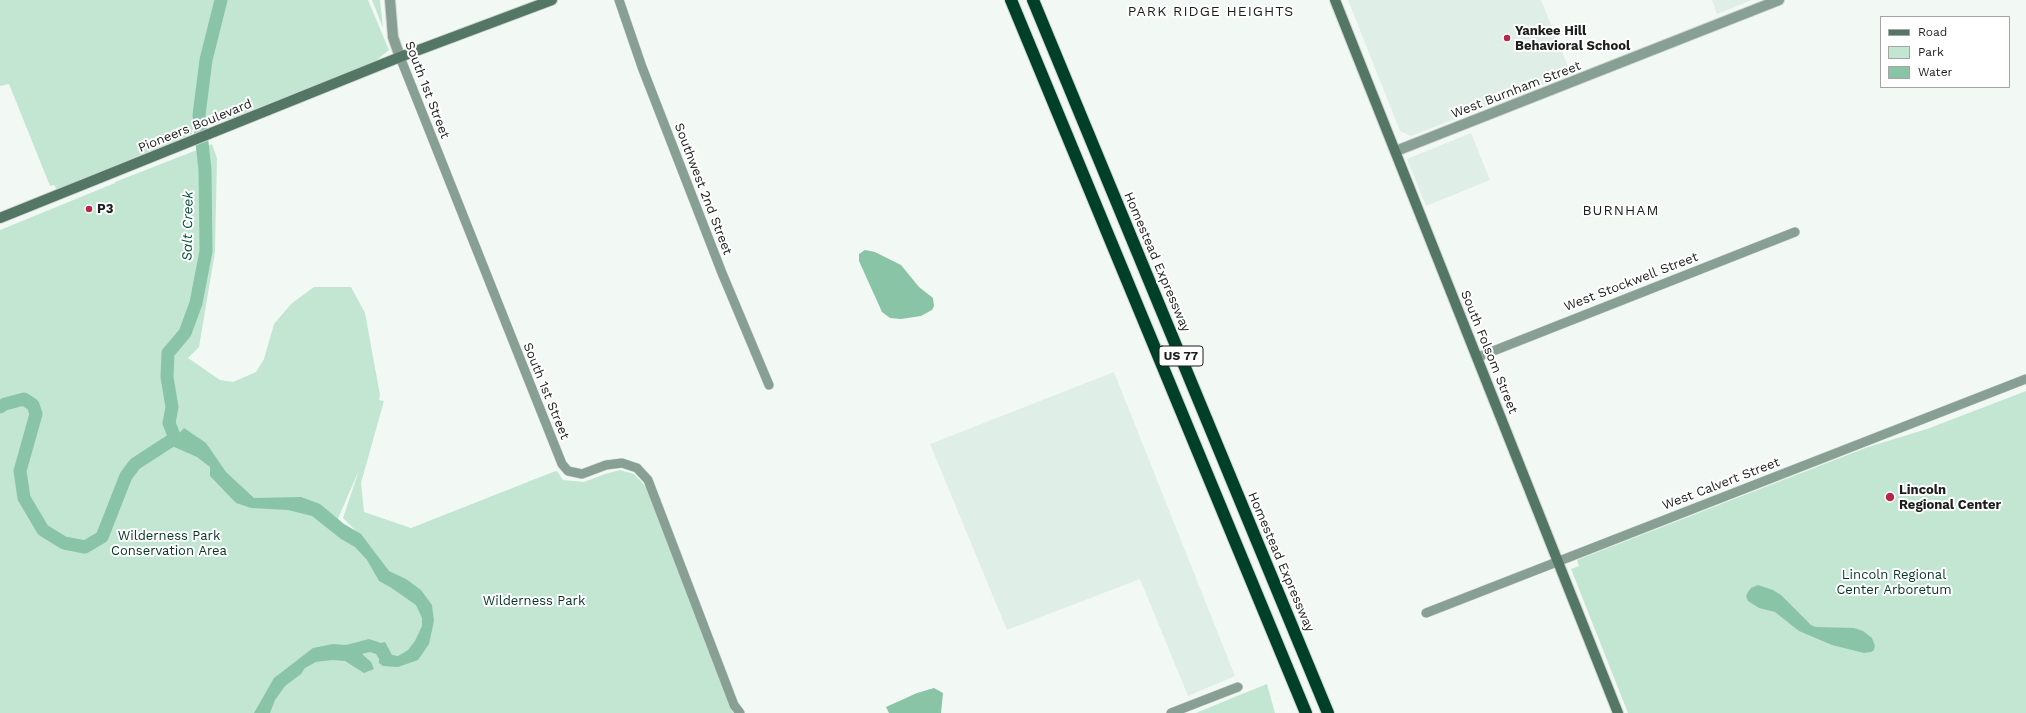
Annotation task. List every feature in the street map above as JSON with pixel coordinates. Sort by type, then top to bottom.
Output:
[{"type":"highway","name":"US 77","points":[[1011,0],[1306,713]]},
{"type":"highway","name":"Homestead Expressway","points":[[1033,0],[1328,713]]},
{"type":"main road","name":"Pioneers Boulevard","points":[[0,218],[400,57],[552,0]]},
{"type":"main road","name":"South Folsom Street","points":[[1336,0],[1618,713]]},
{"type":"street","name":"South 1st Street","points":[[390,0],[393,37],[400,57],[562,464],[568,471],[582,474],[606,465],[622,463],[637,468],[648,480],[734,705],[740,713]]},
{"type":"street","name":"Southwest 2nd Street","points":[[619,0],[648,83],[722,273],[769,385]]},
{"type":"street","name":"West Burnham Street","points":[[1396,151],[1780,0]]},
{"type":"street","name":"West Stockwell Street","points":[[1478,357],[1795,232]]},
{"type":"street","name":"West Calvert Street","points":[[1426,613],[2026,379]]},
{"type":"street","points":[[1171,713],[1238,687]]},
{"type":"shaded area","points":[[1348,0],[1541,0],[1571,74],[1411,136],[1400,131]]},
{"type":"shaded area","points":[[1712,0],[1752,0],[1717,14]]},
{"type":"shaded area","points":[[1471,133],[1490,180],[1426,206],[1407,159]]},
{"type":"shaded area","points":[[1114,372],[1235,676],[1188,696],[1140,579],[1007,630],[930,444]]},
{"type":"green space","points":[[0,0],[368,0],[389,50],[372,64],[213,125],[213,121],[192,130],[192,134],[57,190],[54,185],[50,186],[9,84],[0,86]]},
{"type":"green space","points":[[372,0],[380,0],[383,28]]},
{"type":"green space","name":"Wilderness Park Conservation Area","points":[[212,144],[217,158],[215,252],[199,347],[188,358],[220,380],[233,382],[256,372],[264,359],[274,324],[291,304],[314,287],[351,287],[365,313],[380,395],[379,400],[384,401],[361,483],[364,512],[411,528],[557,471],[563,480],[584,482],[620,470],[634,474],[650,493],[733,713],[0,713],[0,230],[115,182]],"holes":[[[359,470],[343,518],[363,538],[337,521]]]},
{"type":"green space","name":"Lincoln Regional Center Arboretum","points":[[2026,391],[2026,713],[1628,713],[1571,569],[1579,566],[1577,560],[1868,447],[1927,429]]},
{"type":"green space","points":[[1267,684],[1275,713],[1196,713],[1242,694]]},
{"type":"water","points":[[865,250],[875,252],[901,265],[919,287],[933,298],[934,306],[932,310],[921,316],[901,319],[890,318],[882,312],[859,261],[859,254]]},
{"type":"water","points":[[184,428],[206,443],[226,472],[254,498],[301,497],[320,504],[344,524],[361,534],[389,571],[406,579],[421,590],[432,605],[434,621],[429,644],[418,660],[398,667],[383,666],[379,663],[379,659],[376,654],[370,652],[362,654],[371,662],[374,669],[364,673],[345,661],[332,660],[316,662],[305,668],[301,674],[285,686],[275,700],[270,713],[254,713],[274,678],[313,648],[333,644],[346,645],[369,639],[381,643],[385,642],[392,655],[398,656],[408,650],[415,641],[422,626],[422,618],[416,605],[379,581],[367,560],[355,547],[341,539],[312,516],[288,510],[251,508],[236,503],[210,476],[210,467],[197,457],[172,446],[175,438]]},
{"type":"water","points":[[1758,585],[1773,590],[1781,595],[1811,625],[1816,627],[1854,628],[1863,631],[1872,638],[1875,646],[1874,650],[1864,653],[1832,645],[1799,631],[1775,612],[1759,608],[1748,601],[1746,596],[1748,592],[1751,588]]},
{"type":"water","points":[[934,688],[943,693],[941,713],[889,713],[886,707],[917,693]]},
{"type":"waterway","name":"Salt Creek","points":[[192,445],[175,438],[169,423],[172,407],[167,377],[168,353],[185,333],[196,303],[206,251],[205,170],[199,115],[206,60],[221,0]]},
{"type":"waterway","points":[[0,407],[5,404],[24,399],[33,405],[36,414],[20,471],[24,498],[43,530],[64,543],[85,547],[102,537],[126,476],[135,464],[175,438]]},
{"type":"place","name":"Yankee Hill Behavioral School","points":[[1507,38]]},
{"type":"place","name":"P3","points":[[89,209]]},
{"type":"place","name":"Lincoln Regional Center","points":[[1890,497]]},
{"type":"district","name":"PARK RIDGE HEIGHTS","points":[[1211,12]]},
{"type":"district","name":"BURNHAM","points":[[1621,211]]},
{"type":"park label","name":"Wilderness Park","points":[[534,601]]}]
